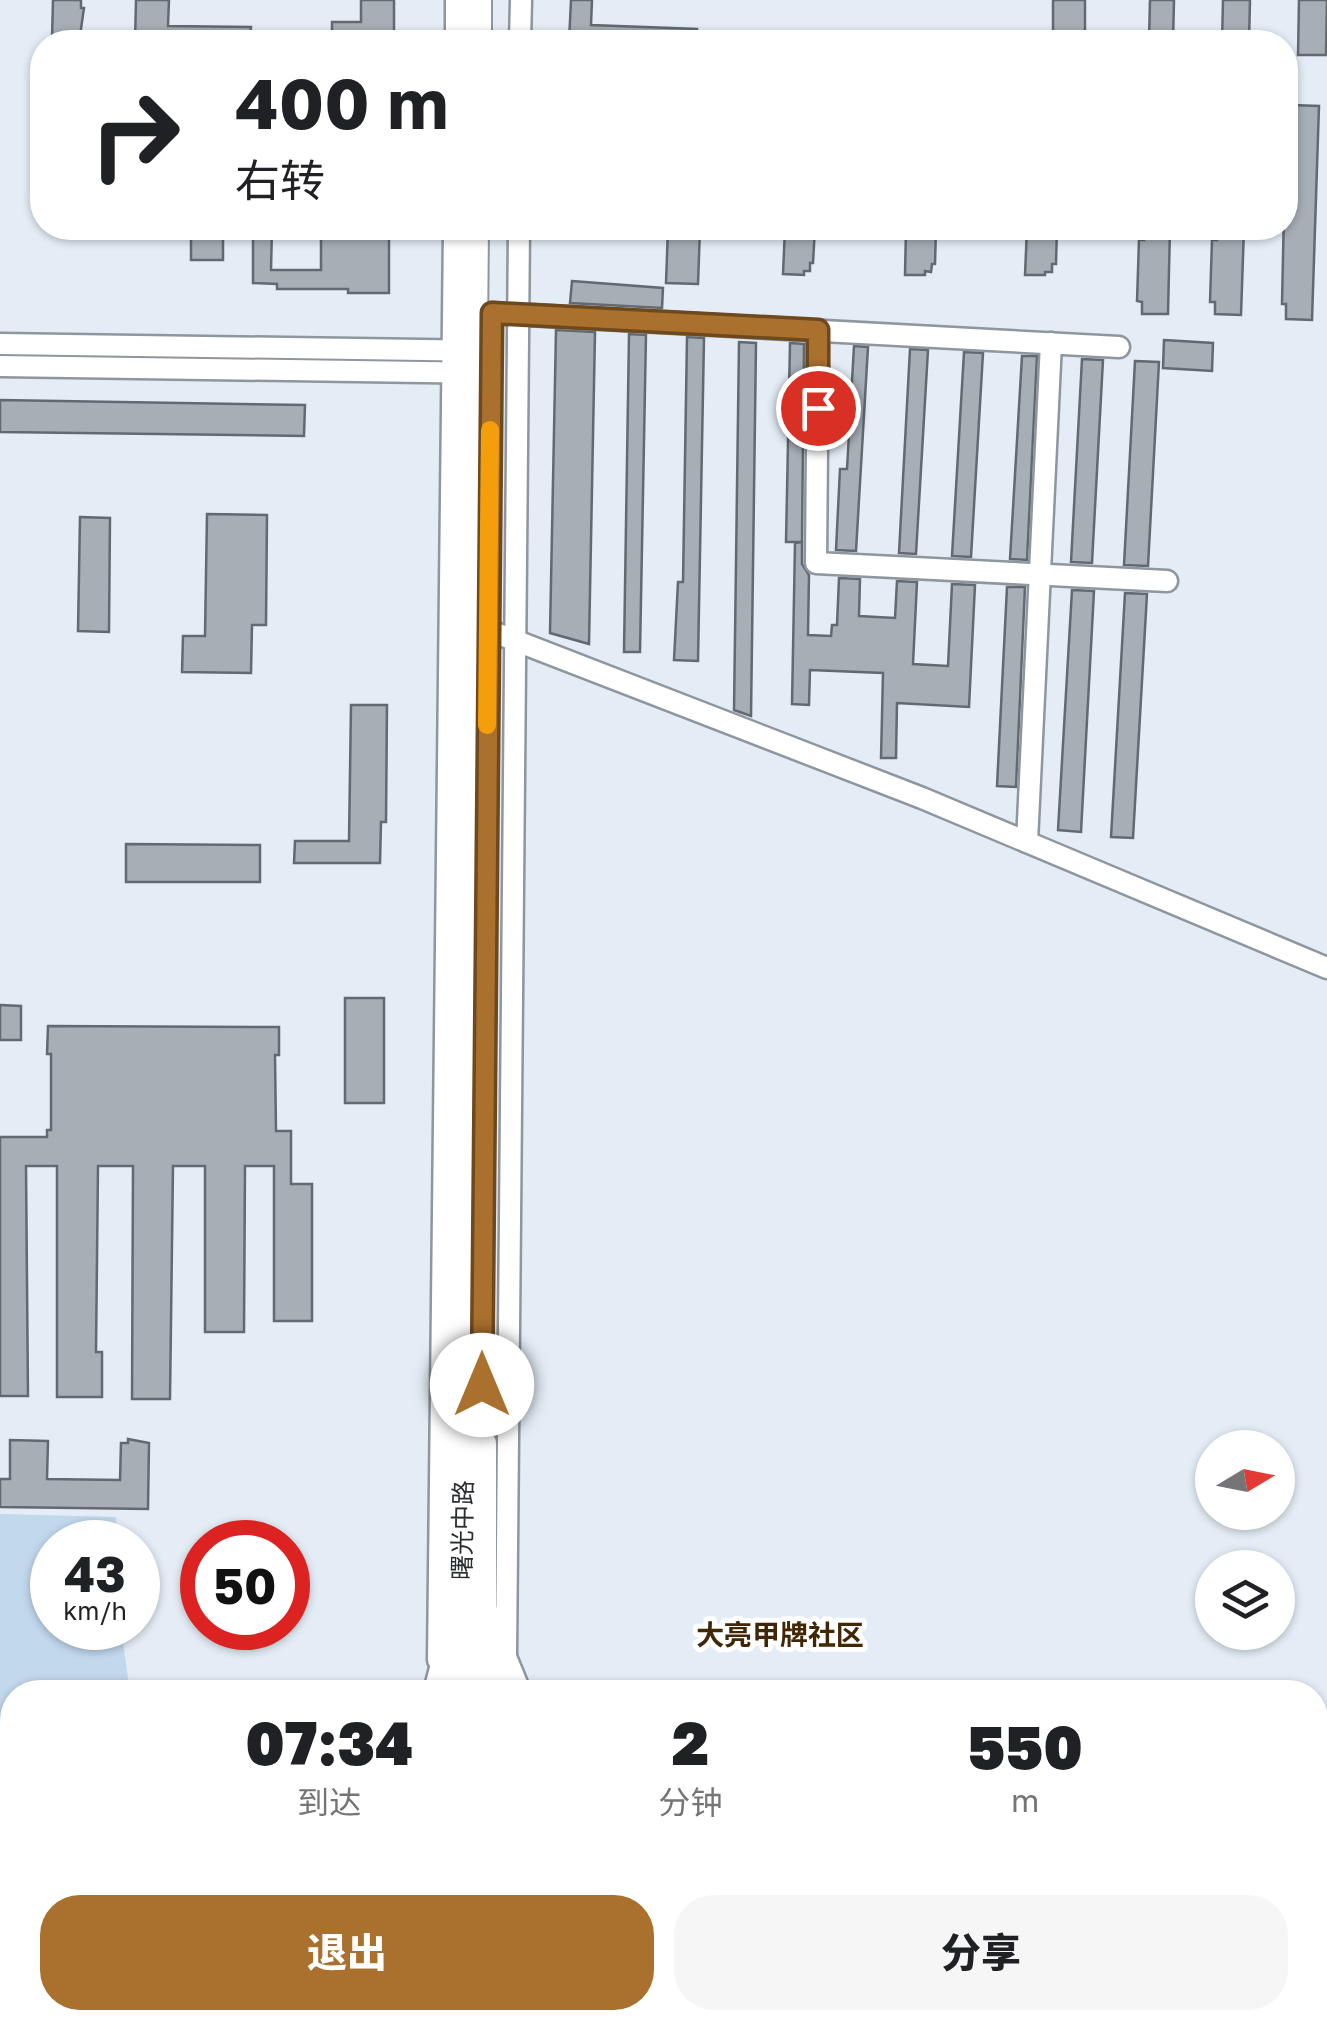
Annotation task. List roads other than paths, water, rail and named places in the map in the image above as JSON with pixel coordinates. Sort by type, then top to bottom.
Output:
[{"type":"highway","points":[[471,1608],[509,1680]]},
{"type":"highway","points":[[443,1680],[471,1608]]},
{"type":"main road","points":[[476,30],[477,0]]},
{"type":"main road","points":[[495,30],[496,0]]},
{"type":"main road","name":"曙光中路","points":[[474,240],[471,1608],[480,1680]]},
{"type":"main road","name":"曙光中路","points":[[462,1680],[471,1608],[488,630],[472,362],[505,314],[495,240]]},
{"type":"street","points":[[456,0],[456,30]]},
{"type":"street","points":[[520,0],[520,30]]},
{"type":"street","points":[[438,1680],[472,362],[456,240]]},
{"type":"street","points":[[510,1680],[516,640],[505,314],[517,240]]},
{"type":"street","points":[[505,314],[1119,346]]},
{"type":"street","points":[[818,330],[816,563],[1167,581]]},
{"type":"street","points":[[1027,842],[1051,343]]},
{"type":"street","points":[[0,344],[472,362]]},
{"type":"street","points":[[0,366],[472,362]]},
{"type":"street","points":[[488,630],[1027,842],[1327,968]]},
{"type":"district","name":"大亮甲牌社区","points":[[780,1634]]}]
